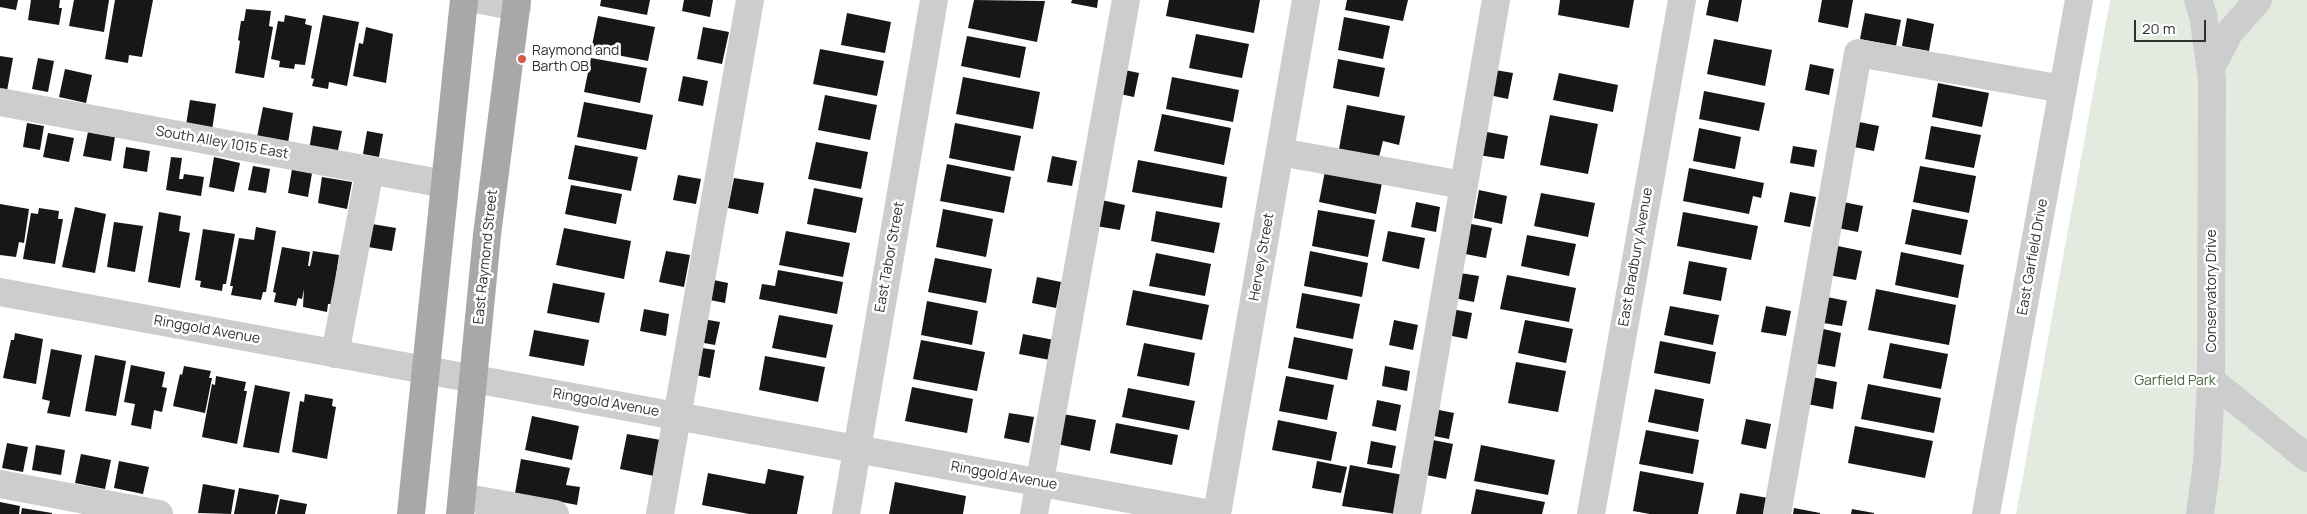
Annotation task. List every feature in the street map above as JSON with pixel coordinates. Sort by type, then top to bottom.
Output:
[{"type":"main road","points":[[411,514],[464,0]]},
{"type":"main road","name":"East Raymond Street","points":[[461,506],[487,236],[517,3]]},
{"type":"street","points":[[480,0],[517,3]]},
{"type":"street","points":[[660,514],[750,0]]},
{"type":"street","name":"East Tabor Street","points":[[846,514],[934,0]]},
{"type":"street","points":[[1034,514],[1126,0]]},
{"type":"street","name":"Hervey Street","points":[[1217,514],[1306,0]]},
{"type":"street","points":[[1407,514],[1496,0]]},
{"type":"street","name":"East Bradbury Avenue","points":[[1591,514],[1682,0]]},
{"type":"street","name":"East Garfield Drive","points":[[1986,514],[2079,0]]},
{"type":"street","name":"Conservatory Drive","points":[[2198,0],[2203,15],[2210,68],[2212,188],[2211,380],[2207,462],[2200,514]]},
{"type":"street","name":"Conservatory Drive","points":[[2210,68],[2229,33],[2258,0]]},
{"type":"street","points":[[1777,514],[1858,53],[2063,89]]},
{"type":"street","name":"South Alley 1015 East","points":[[0,102],[445,184]]},
{"type":"street","points":[[1280,152],[1463,186]]},
{"type":"street","points":[[335,354],[370,170]]},
{"type":"street","name":"Ringgold Avenue","points":[[0,292],[1211,514]]},
{"type":"street","points":[[2211,380],[2307,458]]},
{"type":"street","points":[[0,484],[159,514]]},
{"type":"street","points":[[461,506],[555,514]]},
{"type":"green space","name":"Garfield Park","points":[[2110,0],[2307,0],[2307,514],[2016,514]]},
{"type":"building","points":[[0,0],[18,0],[16,10],[0,7]]},
{"type":"building","points":[[31,0],[60,0],[59,8],[62,8],[59,25],[28,20]]},
{"type":"building","points":[[74,0],[109,0],[104,32],[69,26]]},
{"type":"building","points":[[115,0],[153,0],[142,57],[129,55],[128,63],[105,59]]},
{"type":"building","points":[[601,0],[650,0],[647,15],[600,6]]},
{"type":"building","points":[[684,0],[713,0],[710,17],[682,11]]},
{"type":"building","points":[[974,0],[1045,1],[1037,42],[968,28]]},
{"type":"building","points":[[1072,0],[1098,0],[1097,8],[1071,3]]},
{"type":"building","points":[[1169,0],[1260,0],[1254,33],[1166,16]]},
{"type":"building","points":[[1347,0],[1408,0],[1403,21],[1345,10]]},
{"type":"building","points":[[1560,0],[1634,0],[1629,28],[1558,15]]},
{"type":"building","points":[[1709,0],[1742,0],[1738,22],[1706,15]]},
{"type":"building","points":[[1822,0],[1853,0],[1848,28],[1818,22]]},
{"type":"building","points":[[246,9],[271,11],[269,26],[273,27],[264,78],[235,73],[241,21],[244,21]]},
{"type":"building","points":[[847,13],[891,22],[885,53],[841,45]]},
{"type":"building","points":[[1865,13],[1901,20],[1896,46],[1860,39]]},
{"type":"building","points":[[285,15],[306,19],[305,24],[312,26],[305,65],[295,64],[294,69],[279,67],[280,61],[271,59],[278,21],[284,22]]},
{"type":"building","points":[[323,15],[359,22],[347,86],[329,82],[328,89],[312,86],[314,79],[311,78]]},
{"type":"building","points":[[598,16],[655,27],[648,61],[591,50]]},
{"type":"building","points":[[1344,17],[1390,26],[1383,59],[1338,50]]},
{"type":"building","points":[[1907,18],[1934,24],[1929,51],[1902,46]]},
{"type":"building","points":[[366,27],[393,34],[386,83],[353,76],[359,43],[363,44]]},
{"type":"building","points":[[703,27],[729,32],[722,64],[697,59]]},
{"type":"building","points":[[1196,34],[1249,44],[1242,78],[1189,68]]},
{"type":"building","points":[[967,36],[1026,47],[1020,78],[961,66]]},
{"type":"building","points":[[1714,39],[1772,50],[1765,86],[1707,74]]},
{"type":"building","points":[[820,49],[884,61],[877,96],[813,84]]},
{"type":"building","points":[[0,56],[13,58],[7,91],[0,90]]},
{"type":"building","points":[[38,58],[54,61],[48,92],[32,89]]},
{"type":"building","points":[[591,58],[647,68],[640,103],[584,92]]},
{"type":"building","points":[[1338,59],[1385,68],[1379,97],[1333,88]]},
{"type":"building","points":[[1810,64],[1834,69],[1829,95],[1805,90]]},
{"type":"building","points":[[65,69],[92,75],[86,103],[59,97]]},
{"type":"building","points":[[1120,69],[1139,73],[1134,97],[1115,93]]},
{"type":"building","points":[[1489,69],[1513,73],[1508,99],[1484,94]]},
{"type":"building","points":[[1559,73],[1618,85],[1613,112],[1553,100]]},
{"type":"building","points":[[683,76],[708,81],[703,106],[678,101]]},
{"type":"building","points":[[963,77],[1040,92],[1033,129],[956,114]]},
{"type":"building","points":[[1172,77],[1239,90],[1233,122],[1166,109]]},
{"type":"building","points":[[1938,83],[1989,93],[1982,127],[1932,117]]},
{"type":"building","points":[[1704,91],[1765,103],[1759,131],[1699,119]]},
{"type":"building","points":[[825,95],[877,105],[870,140],[818,130]]},
{"type":"building","points":[[190,100],[216,104],[212,130],[186,125]]},
{"type":"building","points":[[584,102],[653,115],[646,150],[577,137]]},
{"type":"building","points":[[1347,105],[1405,116],[1399,145],[1383,141],[1379,157],[1339,149]]},
{"type":"building","points":[[263,107],[293,113],[288,143],[257,137]]},
{"type":"building","points":[[1162,114],[1231,128],[1224,165],[1154,151]]},
{"type":"building","points":[[1550,115],[1598,124],[1588,174],[1540,165]]},
{"type":"building","points":[[1854,121],[1879,126],[1874,151],[1849,146]]},
{"type":"building","points":[[27,123],[44,126],[40,150],[23,147]]},
{"type":"building","points":[[955,123],[1021,136],[1014,171],[949,158]]},
{"type":"building","points":[[313,126],[342,131],[337,155],[309,150]]},
{"type":"building","points":[[1931,126],[1981,135],[1974,168],[1925,159]]},
{"type":"building","points":[[1699,128],[1741,137],[1735,169],[1693,161]]},
{"type":"building","points":[[367,131],[383,134],[379,157],[363,154]]},
{"type":"building","points":[[1482,131],[1508,136],[1504,159],[1478,155]]},
{"type":"building","points":[[88,132],[115,137],[111,161],[83,156]]},
{"type":"building","points":[[48,133],[74,138],[69,162],[43,157]]},
{"type":"building","points":[[816,142],[868,152],[861,189],[808,179]]},
{"type":"building","points":[[575,145],[638,157],[631,191],[568,179]]},
{"type":"building","points":[[1793,146],[1817,150],[1814,167],[1790,163]]},
{"type":"building","points":[[126,147],[150,151],[147,172],[123,168]]},
{"type":"building","points":[[1052,156],[1077,161],[1072,186],[1047,182]]},
{"type":"building","points":[[171,157],[182,158],[179,179],[183,179],[184,174],[204,177],[201,196],[166,190]]},
{"type":"building","points":[[214,157],[240,163],[234,192],[209,187]]},
{"type":"building","points":[[1138,160],[1227,177],[1222,208],[1132,192]]},
{"type":"building","points":[[947,164],[1011,177],[1004,213],[940,201]]},
{"type":"building","points":[[253,166],[270,169],[266,193],[248,190]]},
{"type":"building","points":[[1920,166],[1976,176],[1969,213],[1913,202]]},
{"type":"building","points":[[1689,168],[1764,183],[1761,198],[1753,196],[1749,214],[1683,201]]},
{"type":"building","points":[[292,169],[312,173],[308,197],[288,193]]},
{"type":"building","points":[[1325,171],[1382,183],[1376,214],[1319,202]]},
{"type":"building","points":[[678,175],[701,179],[696,204],[673,200]]},
{"type":"building","points":[[322,177],[352,182],[347,209],[318,203]]},
{"type":"building","points":[[734,178],[764,183],[758,214],[728,208]]},
{"type":"building","points":[[571,185],[622,194],[616,224],[565,214]]},
{"type":"building","points":[[814,188],[863,198],[856,233],[807,224]]},
{"type":"building","points":[[1479,190],[1507,196],[1502,224],[1474,218]]},
{"type":"building","points":[[1790,192],[1816,197],[1810,227],[1784,222]]},
{"type":"building","points":[[1541,193],[1595,203],[1588,237],[1534,226]]},
{"type":"building","points":[[1101,200],[1125,205],[1120,230],[1096,226]]},
{"type":"building","points":[[1416,202],[1440,207],[1436,232],[1411,227]]},
{"type":"building","points":[[1843,202],[1863,206],[1858,232],[1838,228]]},
{"type":"building","points":[[0,204],[29,209],[24,243],[19,242],[16,257],[0,255]]},
{"type":"building","points":[[75,207],[106,214],[95,273],[62,267]]},
{"type":"building","points":[[39,208],[59,211],[58,219],[63,219],[55,264],[23,259],[31,213],[38,214]]},
{"type":"building","points":[[943,209],[993,219],[986,257],[936,247]]},
{"type":"building","points":[[1912,209],[1968,220],[1961,255],[1905,244]]},
{"type":"building","points":[[1318,210],[1375,220],[1368,257],[1312,246]]},
{"type":"building","points":[[1156,211],[1220,223],[1214,253],[1151,241]]},
{"type":"building","points":[[159,212],[181,216],[179,231],[190,233],[180,288],[148,282]]},
{"type":"building","points":[[1683,212],[1758,226],[1751,260],[1677,246]]},
{"type":"building","points":[[114,222],[143,226],[135,272],[107,267]]},
{"type":"building","points":[[1466,223],[1492,228],[1486,258],[1460,253]]},
{"type":"building","points":[[372,224],[396,228],[392,251],[368,247]]},
{"type":"building","points":[[256,227],[276,231],[266,292],[263,292],[261,300],[231,295],[233,286],[230,286],[239,238],[254,240]]},
{"type":"building","points":[[564,228],[631,241],[624,279],[556,265]]},
{"type":"building","points":[[203,229],[235,234],[226,284],[223,284],[222,291],[200,287],[201,281],[195,280]]},
{"type":"building","points":[[786,231],[850,243],[843,277],[779,265]]},
{"type":"building","points":[[1388,231],[1425,238],[1419,269],[1382,261]]},
{"type":"building","points":[[1527,235],[1576,244],[1569,276],[1521,266]]},
{"type":"building","points":[[1833,245],[1862,251],[1856,280],[1828,275]]},
{"type":"building","points":[[282,247],[310,252],[308,266],[310,266],[313,251],[339,255],[332,304],[328,304],[327,312],[303,307],[304,289],[302,299],[298,298],[296,306],[274,302],[276,293],[273,292]]},
{"type":"building","points":[[666,251],[690,255],[684,287],[659,282]]},
{"type":"building","points":[[1310,251],[1368,263],[1362,297],[1304,286]]},
{"type":"building","points":[[1901,252],[1964,265],[1958,298],[1895,285]]},
{"type":"building","points":[[1156,253],[1211,264],[1205,296],[1149,286]]},
{"type":"building","points":[[935,258],[992,269],[986,303],[928,292]]},
{"type":"building","points":[[1689,261],[1727,268],[1721,301],[1683,294]]},
{"type":"building","points":[[778,270],[843,282],[837,314],[759,299],[762,284],[775,286]]},
{"type":"building","points":[[1454,272],[1479,276],[1474,302],[1449,297]]},
{"type":"building","points":[[1507,275],[1576,288],[1569,322],[1500,309]]},
{"type":"building","points":[[1037,277],[1061,282],[1056,308],[1032,303]]},
{"type":"building","points":[[704,278],[728,283],[725,303],[700,298]]},
{"type":"building","points":[[553,283],[605,293],[599,323],[547,313]]},
{"type":"building","points":[[1876,289],[1956,305],[1949,345],[1868,330]]},
{"type":"building","points":[[1133,290],[1209,305],[1202,340],[1126,325]]},
{"type":"building","points":[[1302,293],[1360,304],[1353,339],[1296,328]]},
{"type":"building","points":[[1822,296],[1847,301],[1842,326],[1817,322]]},
{"type":"building","points":[[927,301],[978,311],[972,345],[921,335]]},
{"type":"building","points":[[1670,306],[1719,315],[1713,345],[1664,335]]},
{"type":"building","points":[[1766,306],[1791,311],[1786,336],[1761,332]]},
{"type":"building","points":[[1447,308],[1472,313],[1467,339],[1442,334]]},
{"type":"building","points":[[644,309],[669,314],[666,336],[640,331]]},
{"type":"building","points":[[779,315],[833,325],[826,358],[772,348]]},
{"type":"building","points":[[697,318],[720,322],[715,345],[693,341]]},
{"type":"building","points":[[1394,320],[1418,325],[1413,350],[1389,345]]},
{"type":"building","points":[[1525,320],[1573,329],[1566,363],[1518,353]]},
{"type":"building","points":[[1819,328],[1841,333],[1835,367],[1813,363]]},
{"type":"building","points":[[534,330],[589,340],[584,366],[529,356]]},
{"type":"building","points":[[15,333],[43,339],[36,384],[3,378],[11,340],[14,340]]},
{"type":"building","points":[[1023,334],[1054,340],[1050,360],[1019,354]]},
{"type":"building","points":[[1294,337],[1353,349],[1347,380],[1288,368]]},
{"type":"building","points":[[921,340],[985,352],[977,391],[913,379]]},
{"type":"building","points":[[1660,341],[1716,352],[1710,384],[1654,373]]},
{"type":"building","points":[[1144,343],[1195,353],[1189,386],[1137,376]]},
{"type":"building","points":[[1890,343],[1948,354],[1941,389],[1883,378]]},
{"type":"building","points":[[696,347],[715,350],[710,378],[691,374]]},
{"type":"building","points":[[51,349],[82,355],[70,417],[47,413],[50,401],[42,399]]},
{"type":"building","points":[[95,355],[126,361],[116,416],[85,411]]},
{"type":"building","points":[[765,356],[825,367],[818,402],[759,390]]},
{"type":"building","points":[[1516,362],[1566,371],[1558,412],[1508,403]]},
{"type":"building","points":[[131,365],[165,372],[162,387],[167,388],[162,412],[154,410],[151,429],[131,425],[135,404],[124,402]]},
{"type":"building","points":[[184,366],[211,371],[209,378],[212,378],[205,413],[173,406],[180,374],[182,375]]},
{"type":"building","points":[[1385,366],[1410,371],[1407,391],[1382,386]]},
{"type":"building","points":[[216,376],[246,382],[244,391],[247,391],[237,444],[202,437],[212,384],[215,385]]},
{"type":"building","points":[[1286,376],[1334,385],[1327,420],[1279,411]]},
{"type":"building","points":[[1812,377],[1837,382],[1833,409],[1807,404]]},
{"type":"building","points":[[1868,384],[1941,398],[1934,433],[1861,419]]},
{"type":"building","points":[[255,385],[290,392],[279,453],[243,447]]},
{"type":"building","points":[[912,387],[973,399],[967,433],[905,421]]},
{"type":"building","points":[[1128,388],[1195,401],[1189,430],[1122,417]]},
{"type":"building","points":[[1655,389],[1704,399],[1698,432],[1648,422]]},
{"type":"building","points":[[305,394],[333,399],[332,406],[336,407],[327,459],[292,452],[300,401],[304,402]]},
{"type":"building","points":[[1377,400],[1401,405],[1396,431],[1372,426]]},
{"type":"building","points":[[1429,408],[1454,413],[1449,439],[1424,434]]},
{"type":"building","points":[[1009,413],[1034,417],[1029,443],[1004,438]]},
{"type":"building","points":[[1063,414],[1096,420],[1090,451],[1057,444]]},
{"type":"building","points":[[532,416],[579,426],[572,460],[525,450]]},
{"type":"building","points":[[1746,419],[1771,424],[1766,449],[1741,444]]},
{"type":"building","points":[[1278,420],[1337,432],[1331,461],[1272,450]]},
{"type":"building","points":[[1116,423],[1178,435],[1172,465],[1110,453]]},
{"type":"building","points":[[1855,426],[1933,441],[1925,478],[1848,463]]},
{"type":"building","points":[[1646,430],[1699,440],[1693,474],[1639,464]]},
{"type":"building","points":[[627,434],[661,440],[654,476],[620,469]]},
{"type":"building","points":[[1428,439],[1453,444],[1446,479],[1421,474]]},
{"type":"building","points":[[1371,441],[1396,446],[1392,468],[1367,464]]},
{"type":"building","points":[[7,443],[28,447],[23,472],[2,468]]},
{"type":"building","points":[[36,445],[65,450],[61,475],[32,470]]},
{"type":"building","points":[[1481,445],[1555,460],[1548,495],[1474,481]]},
{"type":"building","points":[[81,454],[111,460],[105,489],[75,483]]},
{"type":"building","points":[[521,459],[570,468],[566,485],[580,487],[577,505],[515,493]]},
{"type":"building","points":[[119,461],[149,467],[143,494],[114,488]]},
{"type":"building","points":[[1317,461],[1347,467],[1341,493],[1312,488]]},
{"type":"building","points":[[1350,465],[1403,475],[1396,514],[1342,506]]},
{"type":"building","points":[[768,469],[804,476],[797,514],[749,514],[702,505],[708,473],[765,484]]},
{"type":"building","points":[[1640,471],[1704,483],[1698,514],[1650,514],[1633,511]]},
{"type":"building","points":[[895,482],[966,496],[963,514],[889,514]]},
{"type":"building","points":[[203,484],[235,490],[231,514],[198,513]]},
{"type":"building","points":[[239,488],[279,495],[275,514],[234,514]]},
{"type":"building","points":[[1476,489],[1545,502],[1542,514],[1471,514]]},
{"type":"building","points":[[1740,493],[1768,498],[1765,514],[1736,514]]},
{"type":"building","points":[[280,499],[307,504],[305,514],[277,514]]},
{"type":"building","points":[[0,502],[20,506],[19,514],[0,514]]},
{"type":"building","points":[[22,508],[52,513],[52,514],[21,514]]},
{"type":"building","points":[[1794,508],[1820,513],[1820,514],[1793,514]]},
{"type":"building","points":[[1852,509],[1874,513],[1874,514],[1851,514]]},
{"type":"place","name":"Raymond and Barth OB","points":[[522,59]]}]
